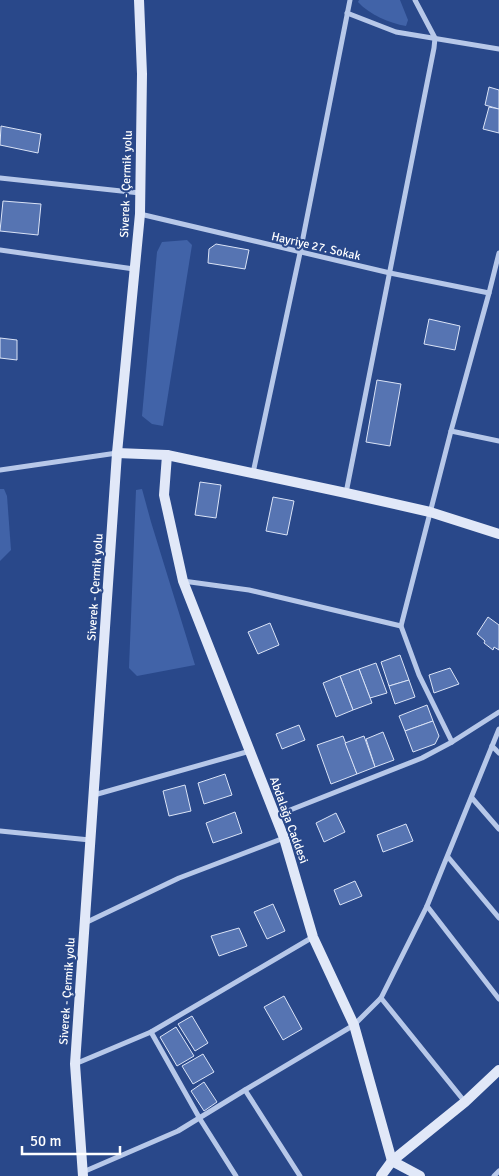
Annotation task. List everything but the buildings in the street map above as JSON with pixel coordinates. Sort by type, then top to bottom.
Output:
[{"type":"street","name":"Siverek - Çermik yolu","points":[[82,1174],[74,1064],[91,840],[116,453],[140,214],[142,74],[139,0]]},
{"type":"street","points":[[253,474],[300,253],[350,0]]},
{"type":"street","points":[[346,493],[435,38],[415,0]]},
{"type":"street","points":[[347,13],[396,32],[499,49]]},
{"type":"street","points":[[0,178],[140,194]]},
{"type":"street","name":"Hayriye 27. Sokak","points":[[140,214],[300,253],[490,293]]},
{"type":"street","points":[[0,250],[134,269]]},
{"type":"street","points":[[452,742],[419,675],[401,626],[499,253]]},
{"type":"street","points":[[451,431],[499,441]]},
{"type":"street","points":[[0,470],[116,453],[167,455],[430,512],[499,534]]},
{"type":"street","name":"Abdalağa Caddesi","points":[[167,455],[164,495],[183,581],[276,816],[314,937],[354,1026],[392,1161]]},
{"type":"street","points":[[183,581],[249,590],[401,626]]},
{"type":"street","points":[[276,816],[422,758],[452,742],[499,712]]},
{"type":"street","points":[[82,1174],[178,1131],[200,1119],[245,1090],[354,1026],[381,998],[427,906],[499,729]]},
{"type":"street","points":[[492,746],[499,752]]},
{"type":"street","points":[[94,795],[250,751]]},
{"type":"street","points":[[472,798],[499,830]]},
{"type":"street","points":[[0,832],[91,840]]},
{"type":"street","points":[[85,924],[179,878],[284,838]]},
{"type":"street","points":[[448,857],[499,918]]},
{"type":"street","points":[[427,906],[499,1000]]},
{"type":"street","points":[[74,1064],[151,1032],[314,937]]},
{"type":"street","points":[[381,998],[465,1102]]},
{"type":"street","points":[[151,1032],[200,1119],[236,1176]]},
{"type":"street","points":[[381,1176],[392,1161],[465,1102],[499,1070]]},
{"type":"street","points":[[245,1090],[300,1176]]},
{"type":"street","points":[[392,1161],[420,1176]]},
{"type":"street","points":[[494,1176],[499,1170]]},
{"type":"shaded area","points":[[359,0],[400,0],[408,20],[406,26],[374,15],[358,2]]},
{"type":"shaded area","points":[[187,240],[192,245],[163,426],[152,424],[142,416],[157,252],[162,242]]},
{"type":"shaded area","points":[[0,489],[4,489],[7,496],[11,550],[0,561]]},
{"type":"shaded area","points":[[142,489],[195,665],[137,676],[129,668],[136,490]]}]
